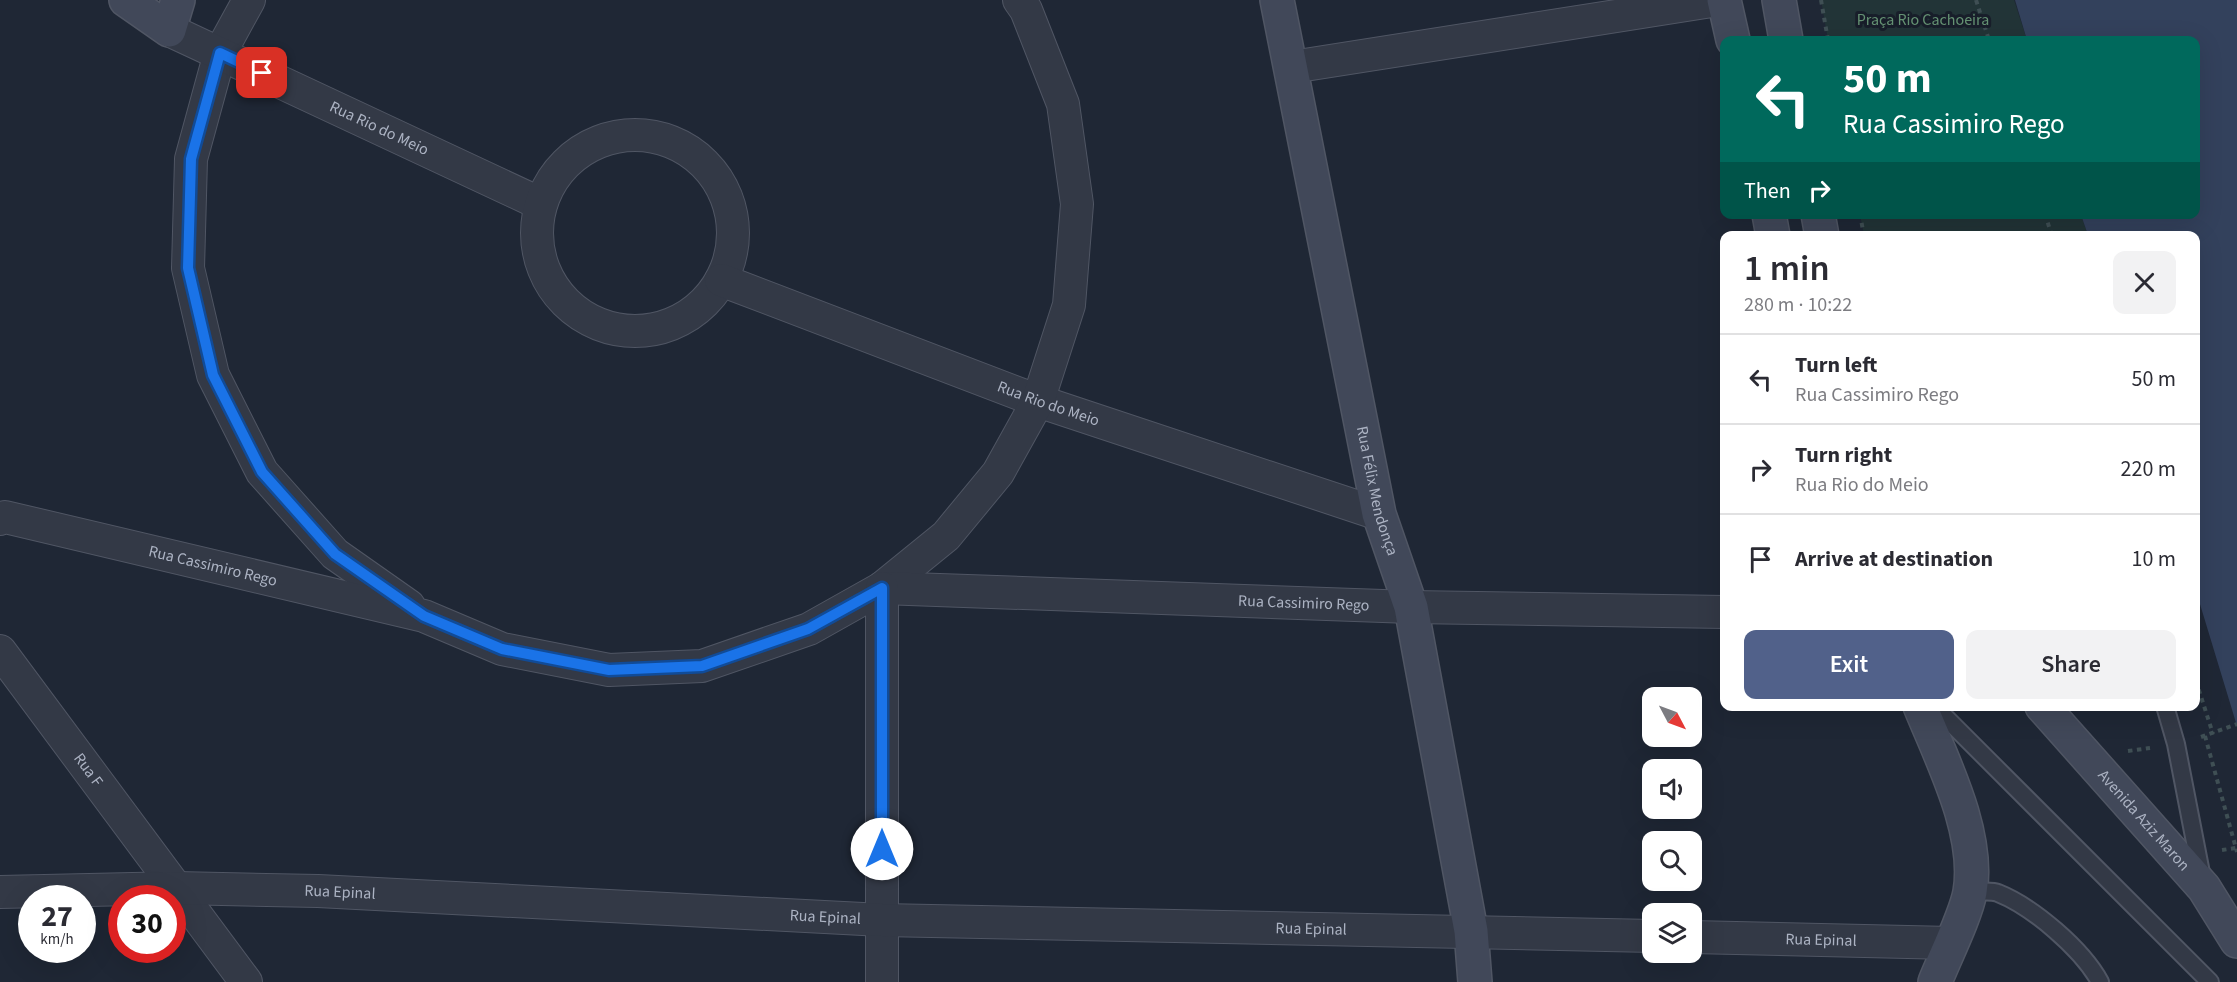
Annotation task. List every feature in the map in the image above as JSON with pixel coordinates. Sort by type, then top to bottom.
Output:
[{"type":"main road","points":[[126,0],[174,15]]},
{"type":"main road","name":"Rua Félix Mendonça","points":[[1277,0],[1379,514],[1411,607],[1471,931],[1475,982]]},
{"type":"main road","points":[[1724,0],[1732,36]]},
{"type":"main road","points":[[1779,0],[1785,36]]},
{"type":"main road","points":[[1922,711],[1970,840],[1970,892],[1935,982]]},
{"type":"main road","name":"Avenida Aziz Maron","points":[[2046,711],[2204,888],[2237,941]]},
{"type":"street","name":"Rua Cassimiro Rego","points":[[249,0],[220,53],[191,159],[188,268],[213,375],[262,472],[335,554],[424,616]]},
{"type":"street","name":"Rua Cassimiro Rego","points":[[0,519],[5,517],[424,616],[502,649],[609,670],[702,666],[808,629],[882,588],[946,536],[998,473],[1038,401],[1069,304],[1077,204],[1063,104],[1026,10],[1019,0]]},
{"type":"street","points":[[1292,67],[1718,0]]},
{"type":"street","name":"Rua Rio do Meio","points":[[174,15],[220,53],[541,204]]},
{"type":"street","points":[[642,135],[674,143],[701,160],[721,186],[732,217],[732,249],[721,280],[698,309],[666,326],[631,332],[596,324],[566,304],[546,275],[536,240],[541,204],[556,175],[579,152],[609,138],[642,135]]},
{"type":"street","name":"Rua Rio do Meio","points":[[721,280],[1038,401],[1379,514]]},
{"type":"street","name":"Rua Cassimiro Rego","points":[[882,588],[1411,607],[1720,612]]},
{"type":"street","points":[[882,588],[882,982]]},
{"type":"street","name":"Rua F","points":[[0,651],[175,885]]},
{"type":"street","name":"Rua Epinal","points":[[186,888],[318,891],[882,920],[1642,936]]},
{"type":"street","name":"Rua Epinal","points":[[0,892],[108,890]]},
{"type":"street","name":"Rua F","points":[[186,900],[246,982]]},
{"type":"street","name":"Rua Epinal","points":[[1702,937],[1951,943]]},
{"type":"lane","points":[[1939,711],[2210,982]]},
{"type":"lane","points":[[2166,711],[2176,744],[2204,888]]},
{"type":"lane","points":[[1970,892],[1996,892],[2030,911],[2067,942],[2100,982]]},
{"type":"path","points":[[1821,0],[1827,36]]},
{"type":"path","points":[[1976,0],[1988,36]]},
{"type":"path","points":[[2200,693],[2213,734]]},
{"type":"path","points":[[2123,752],[2176,744],[2213,734],[2237,724]]},
{"type":"path","points":[[2205,736],[2237,852]]},
{"type":"green space","name":"Praça Rio Cachoeira","points":[[1821,0],[2014,0],[2026,36],[1827,36]]},
{"type":"green space","points":[[1861,219],[2082,219],[2087,231],[1863,231]]},
{"type":"water","points":[[2015,0],[2237,0],[2237,726],[2200,604],[2200,231],[2087,231],[2082,219],[2200,219],[2200,36],[2026,36]]},
{"type":"route","points":[[262,73],[220,53],[191,159],[188,268],[213,375],[262,472],[335,554],[424,616],[502,649],[609,670],[702,666],[808,629],[882,588],[882,849]]}]
